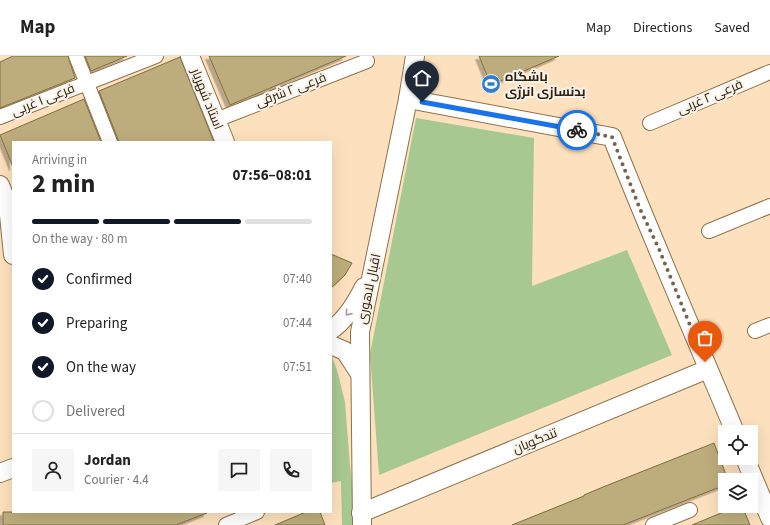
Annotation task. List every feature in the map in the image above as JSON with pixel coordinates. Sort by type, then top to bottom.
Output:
[{"type":"street","points":[[76,56],[110,141]]},
{"type":"street","points":[[87,83],[156,56]]},
{"type":"street","name":"استاد شهریار","points":[[190,56],[225,141]]},
{"type":"street","name":"اقبال لاهوری","points":[[361,519],[360,332],[416,56]]},
{"type":"street","name":"فرعی ۲ شرقی","points":[[216,120],[367,61]]},
{"type":"street","name":"فرعی ۲ غربی","points":[[650,123],[770,72]]},
{"type":"street","name":"فرعی ۱ غربی","points":[[0,117],[87,83]]},
{"type":"street","points":[[408,99],[612,137],[640,209],[659,249],[732,425]]},
{"type":"street","points":[[0,185],[8,205],[12,245]]},
{"type":"street","points":[[709,231],[770,206]]},
{"type":"street","points":[[332,329],[337,326],[356,304],[373,268]]},
{"type":"street","points":[[755,331],[770,325]]},
{"type":"street","points":[[332,345],[345,351],[360,374]]},
{"type":"street","name":"تندگویان","points":[[361,519],[708,369]]},
{"type":"street","points":[[748,465],[770,518]]},
{"type":"street","points":[[0,474],[12,468]]},
{"type":"street","points":[[653,525],[690,510]]},
{"type":"street","points":[[226,525],[255,513]]},
{"type":"green space","points":[[416,118],[534,138],[532,286],[627,250],[672,355],[379,475],[370,354]]},
{"type":"green space","points":[[332,356],[345,402],[350,466],[357,525],[342,525],[341,481],[332,483]]},
{"type":"building","points":[[13,56],[68,56],[75,78],[0,108],[0,62]]},
{"type":"building","points":[[85,56],[127,56],[91,71]]},
{"type":"building","points":[[209,56],[346,56],[230,105]]},
{"type":"building","points":[[479,56],[559,56],[491,85]]},
{"type":"building","points":[[180,57],[214,141],[119,141],[99,91]]},
{"type":"building","points":[[84,99],[101,141],[12,141],[12,165],[0,135]]},
{"type":"building","points":[[332,254],[352,263],[345,275],[332,287]]},
{"type":"building","points":[[714,443],[718,454],[718,465],[722,465],[725,473],[718,473],[718,488],[623,525],[512,525]]},
{"type":"building","points":[[3,512],[207,513],[176,525],[3,525]]},
{"type":"building","points":[[304,513],[320,513],[325,525],[275,525]]},
{"type":"building","points":[[721,513],[745,513],[750,525],[692,525]]},
{"type":"way so far","points":[[577,130],[612,137],[640,209],[659,249],[705,362]]},
{"type":"place","name":"باشگاه بدنسازی انرژی","points":[[491,84]]},
{"type":"route","points":[[422,102],[577,130]]}]
